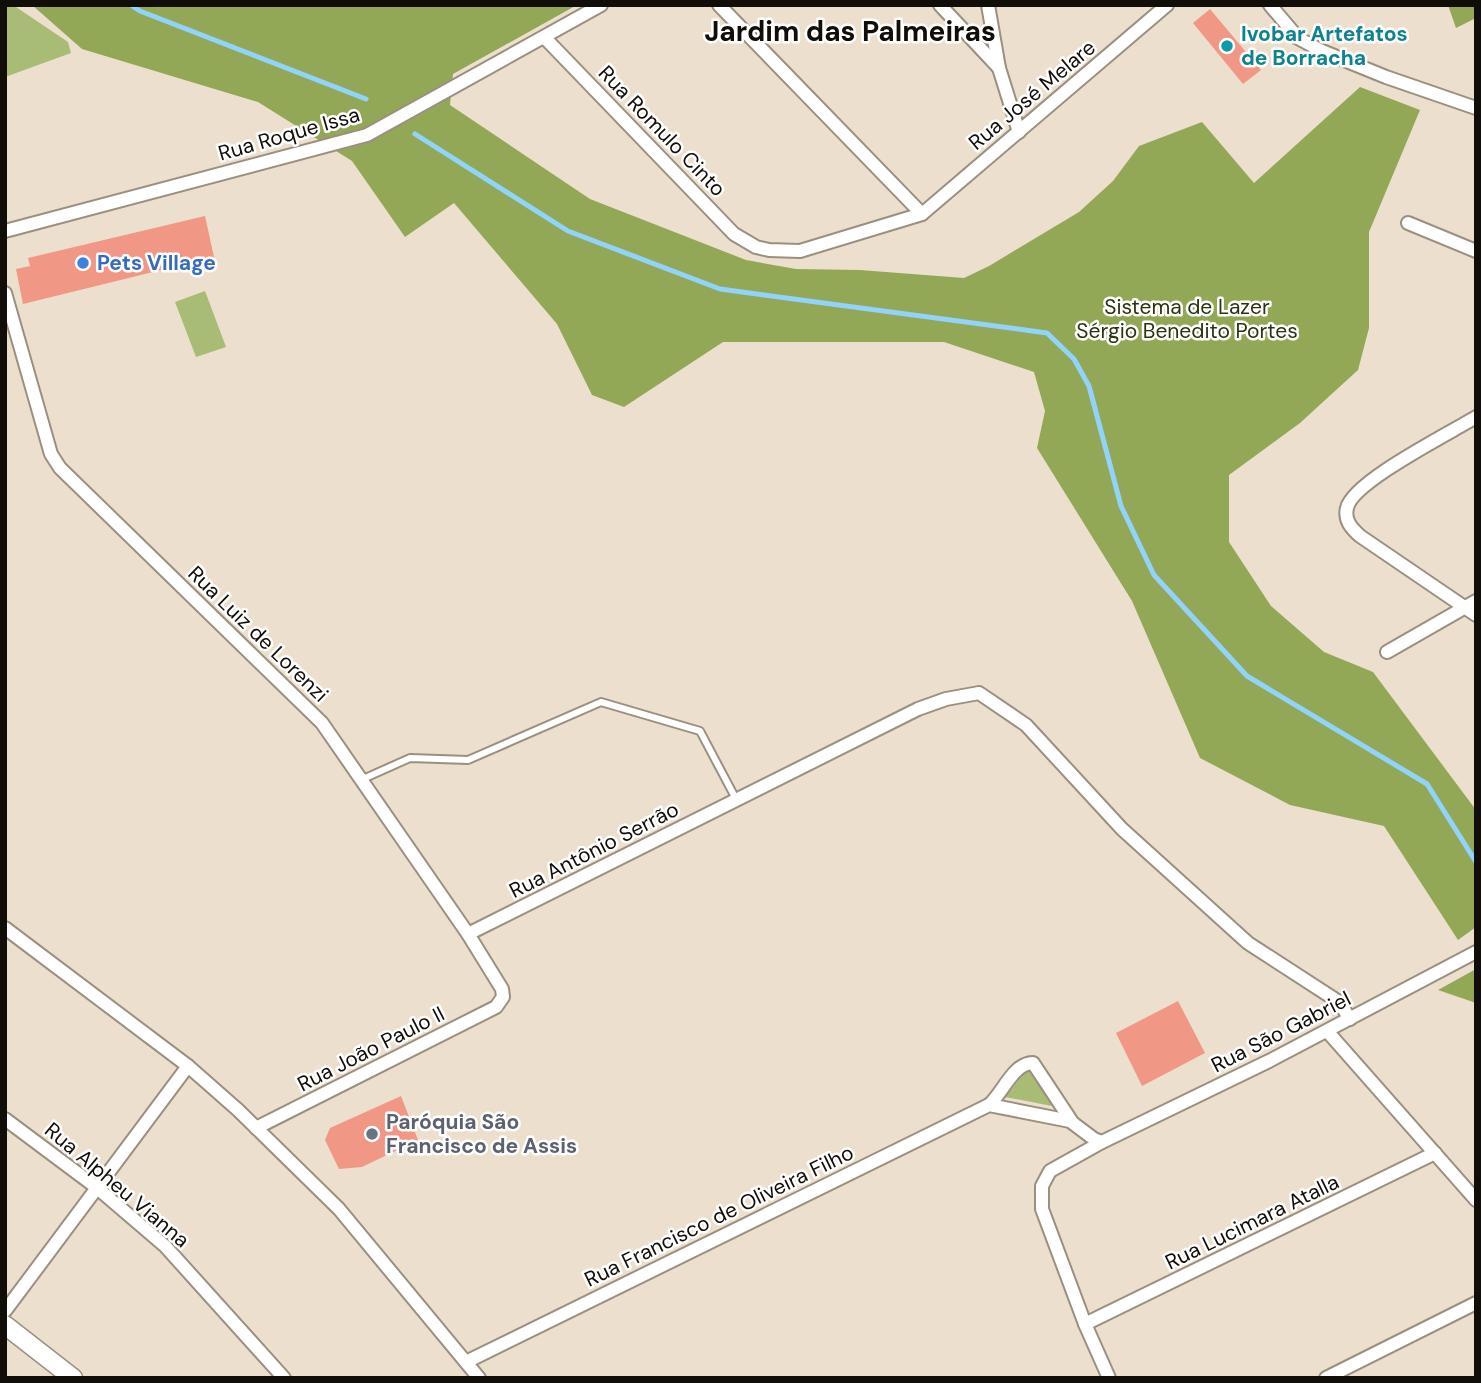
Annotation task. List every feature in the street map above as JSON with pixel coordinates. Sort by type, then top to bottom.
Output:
[{"type":"street","name":"Rua Roque Issa","points":[[5,231],[367,135],[601,5]]},
{"type":"street","points":[[719,5],[922,214]]},
{"type":"street","points":[[940,5],[999,68]]},
{"type":"street","points":[[988,5],[999,68],[1019,132]]},
{"type":"street","name":"Rua José Melare","points":[[755,247],[800,251],[890,226],[922,214],[1167,5]]},
{"type":"street","points":[[1270,5],[1298,38],[1322,51],[1386,77],[1476,108]]},
{"type":"street","name":"Rua Romulo Cinto","points":[[544,37],[734,234],[755,247]]},
{"type":"street","points":[[1408,223],[1476,251]]},
{"type":"street","name":"Rua Luiz de Lorenzi","points":[[5,293],[51,454],[60,468],[322,723],[363,779],[497,979],[502,989],[501,1001]]},
{"type":"street","points":[[1476,417],[1369,481],[1352,496],[1346,513],[1348,523],[1360,536],[1470,604],[1476,615]]},
{"type":"street","points":[[1387,652],[1470,604]]},
{"type":"street","name":"Rua Antônio Serrão","points":[[468,934],[918,709],[946,699],[979,693],[1026,725],[1122,829],[1248,943],[1339,1002],[1350,1019]]},
{"type":"street","points":[[5,928],[188,1066],[256,1128],[339,1209],[479,1378]]},
{"type":"street","name":"Rua São Gabriel","points":[[1109,1378],[1042,1209],[1042,1186],[1046,1175],[1053,1168],[1102,1142],[1327,1031],[1476,952]]},
{"type":"street","name":"Rua João Paulo II","points":[[256,1128],[496,1007],[501,1001]]},
{"type":"street","points":[[1327,1031],[1476,1200]]},
{"type":"street","name":"Rua Francisco de Oliveira Filho","points":[[466,1362],[989,1104],[1026,1063],[1033,1063],[1072,1122],[1102,1142]]},
{"type":"street","points":[[5,1311],[188,1066]]},
{"type":"street","name":"Rua Francisco de Oliveira Filho","points":[[989,1104],[1072,1122]]},
{"type":"street","name":"Rua Alpheu Vianna","points":[[5,1119],[96,1187],[165,1246],[284,1378]]},
{"type":"street","name":"Rua Lucimara Atalla","points":[[1086,1324],[1435,1153]]},
{"type":"street","points":[[1326,1378],[1476,1303]]},
{"type":"street","points":[[5,1325],[73,1378]]},
{"type":"lane","points":[[363,779],[410,758],[468,760],[601,702],[700,731],[737,800]]},
{"type":"green space","points":[[5,5],[13,5],[68,42],[71,53],[5,77]]},
{"type":"green space","name":"Sistema de Lazer Sérgio Benedito Portes","points":[[32,5],[577,5],[453,74],[450,105],[590,199],[746,260],[796,269],[860,270],[964,278],[1079,212],[1113,181],[1139,146],[1202,122],[1254,183],[1360,87],[1420,110],[1369,232],[1369,328],[1358,370],[1300,423],[1229,475],[1229,542],[1271,606],[1324,652],[1373,672],[1476,810],[1476,927],[1458,940],[1384,826],[1290,805],[1200,758],[1132,601],[1037,448],[1045,411],[1034,372],[944,342],[723,342],[624,407],[592,395],[557,324],[454,203],[405,237],[352,161],[258,102],[82,49]]},
{"type":"green space","points":[[1448,5],[1476,5],[1476,18],[1456,28]]},
{"type":"green space","points":[[205,291],[226,347],[196,357],[175,302]]},
{"type":"green space","points":[[1476,969],[1476,1003],[1438,990]]},
{"type":"green space","points":[[1030,1066],[1057,1107],[1005,1097]]},
{"type":"building","name":"Ivobar Artefatos de Borracha","points":[[1210,9],[1261,70],[1243,84],[1193,23]]},
{"type":"building","points":[[205,216],[214,257],[23,304],[16,269],[30,266],[28,258]]},
{"type":"building","points":[[1178,1001],[1205,1053],[1142,1086],[1116,1033]]},
{"type":"building","name":"Paróquia São Francisco de Assis","points":[[401,1096],[418,1140],[362,1167],[339,1169],[325,1140],[330,1128]]},
{"type":"waterway","points":[[131,5],[140,11],[366,99]]},
{"type":"waterway","points":[[415,134],[568,231],[720,289],[1047,333],[1074,359],[1089,386],[1121,506],[1154,575],[1247,676],[1427,784],[1476,862]]},
{"type":"place","name":"Ivobar Artefatos de Borracha","points":[[1227,46]]},
{"type":"place","name":"Pets Village","points":[[83,263]]},
{"type":"place","name":"Paróquia São Francisco de Assis","points":[[372,1134]]},
{"type":"district","name":"Jardim das Palmeiras","points":[[850,31]]}]
